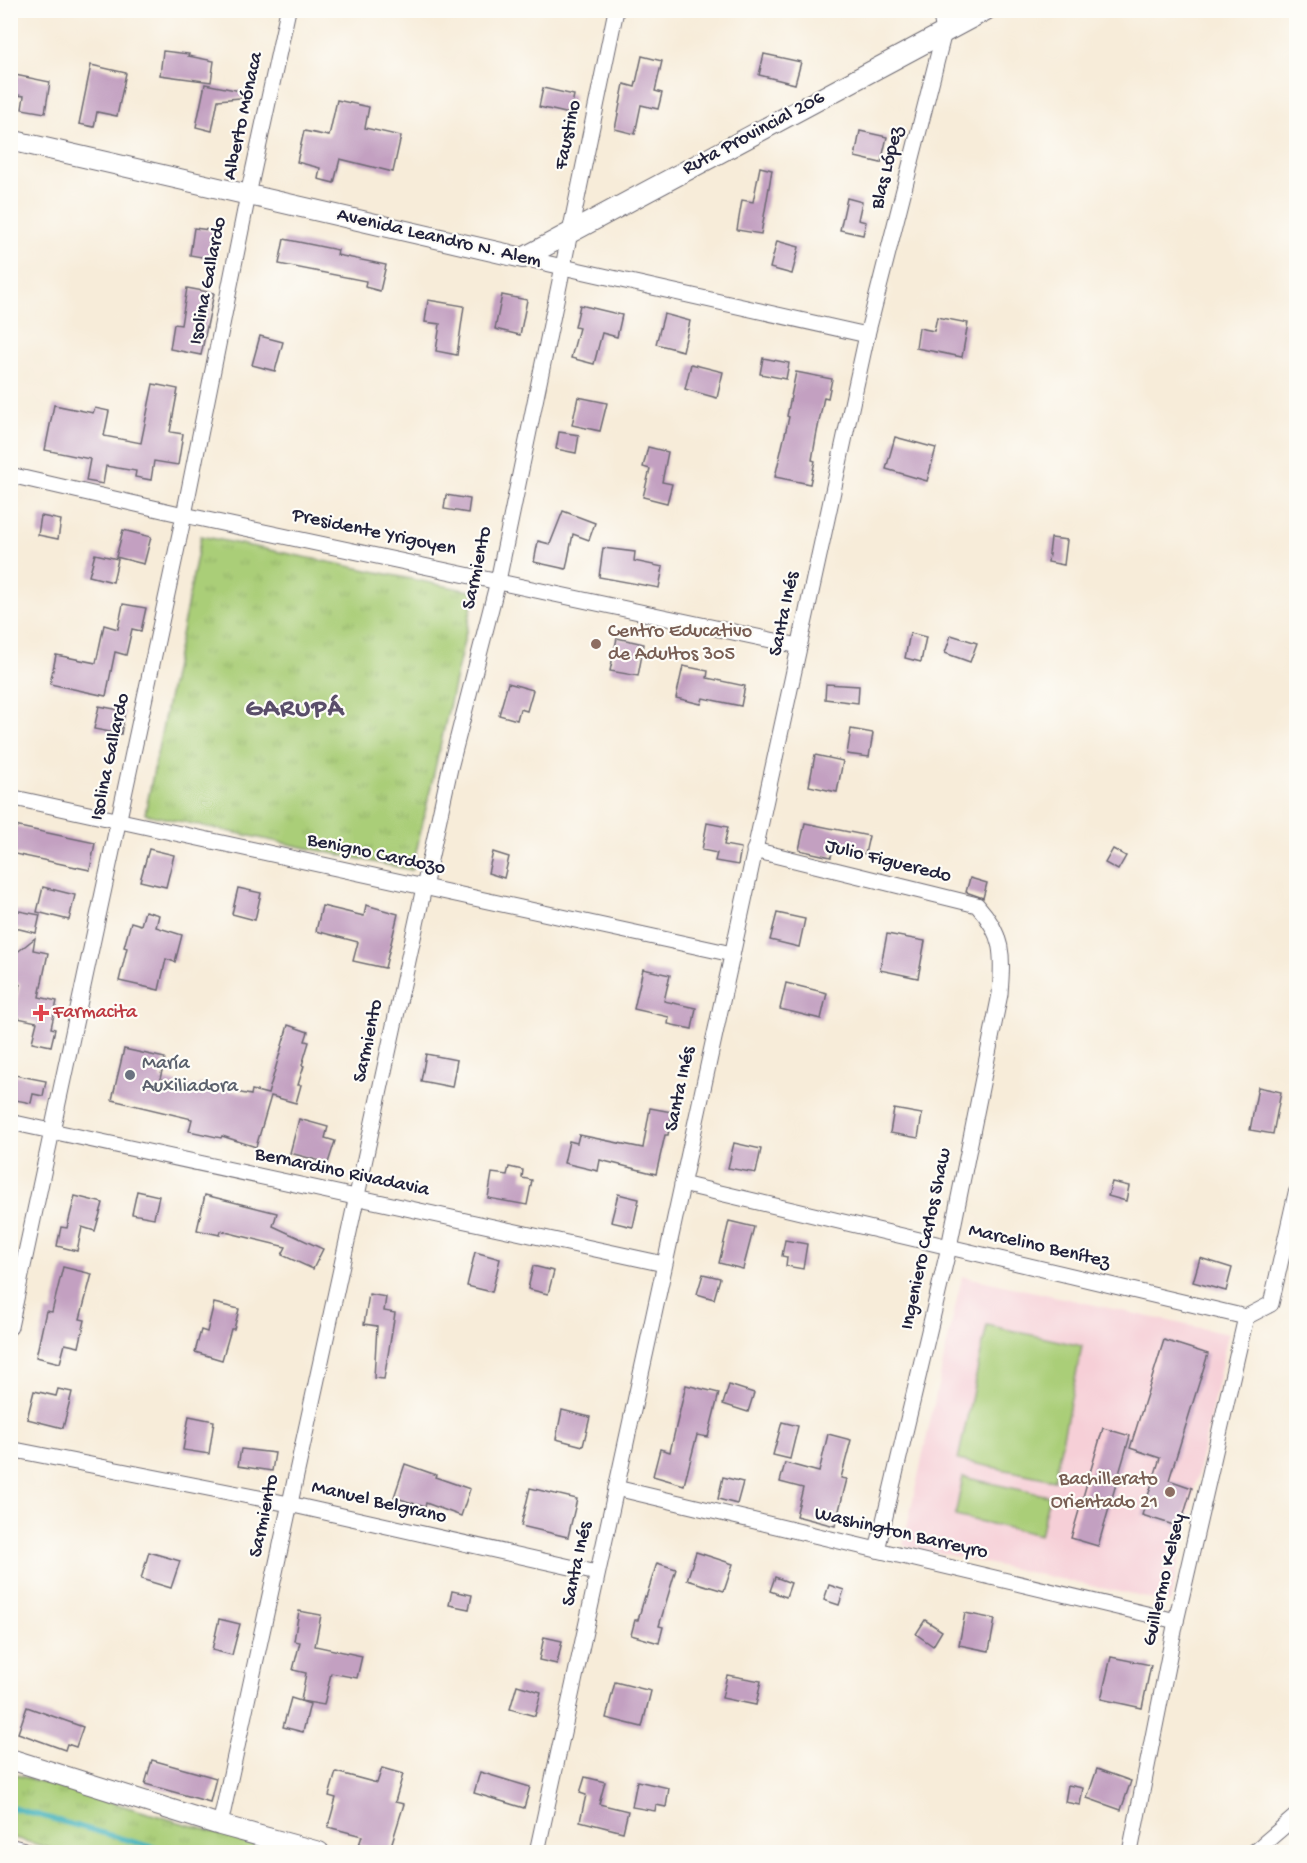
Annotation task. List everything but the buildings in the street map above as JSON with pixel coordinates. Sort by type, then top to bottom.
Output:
[{"type":"main road","name":"Ruta Provincial 206","points":[[523,258],[986,10]]},
{"type":"main road","name":"Avenida Leandro N. Alem","points":[[10,140],[523,258]]},
{"type":"main road","points":[[10,1759],[220,1825],[318,1852]]},
{"type":"main road","points":[[10,1849],[22,1852]]},
{"type":"street","name":"Alberto Mónaca","points":[[248,195],[288,10]]},
{"type":"street","name":"Faustino","points":[[562,267],[616,10]]},
{"type":"street","name":"Blas López","points":[[867,335],[945,32],[940,10]]},
{"type":"street","name":"Isolina Gallardo","points":[[10,1327],[184,515],[248,195]]},
{"type":"street","name":"Avenida Leandro N. Alem","points":[[523,258],[867,335]]},
{"type":"street","name":"Sarmiento","points":[[220,1825],[450,768],[498,581],[562,267]]},
{"type":"street","name":"Santa Inés","points":[[537,1852],[867,335]]},
{"type":"street","name":"Presidente Yrigoyen","points":[[10,475],[184,515],[799,646]]},
{"type":"street","name":"Benigno Cardozo","points":[[10,797],[732,954]]},
{"type":"street","name":"Julio Figueredo","points":[[754,850],[977,905],[988,918],[998,936]]},
{"type":"street","name":"Ingeniero Carlos Shaw","points":[[877,1550],[949,1247],[1000,994],[1003,962],[998,936]]},
{"type":"street","name":"Bernardino Rivadavia","points":[[10,1122],[664,1264]]},
{"type":"street","name":"Marcelino Benítez","points":[[682,1184],[1246,1317]]},
{"type":"street","points":[[1246,1317],[1271,1304],[1296,1193]]},
{"type":"street","name":"Guillermo Kelsey","points":[[1130,1852],[1176,1621],[1246,1317]]},
{"type":"street","name":"Manuel Belgrano","points":[[10,1449],[289,1504],[597,1573]]},
{"type":"street","name":"Washington Barreyro","points":[[616,1488],[1176,1621]]},
{"type":"street","points":[[1254,1852],[1271,1847],[1296,1816]]},
{"type":"shaded area","points":[[962,1276],[1228,1334],[1170,1603],[903,1545]]},
{"type":"green space","points":[[201,536],[475,592],[412,870],[145,814]]},
{"type":"green space","points":[[987,1325],[1082,1346],[1054,1480],[958,1460]]},
{"type":"green space","points":[[963,1477],[1049,1496],[1040,1535],[955,1516]]},
{"type":"green space","points":[[10,1773],[282,1852],[63,1852],[11,1837]]},
{"type":"waterway","points":[[10,1807],[170,1852]]},
{"type":"place","name":"Centro Educativo de Adultos 305","points":[[596,644]]},
{"type":"place","name":"Farmacita","points":[[41,1013]]},
{"type":"place","name":"María Auxiliadora","points":[[130,1075]]},
{"type":"place","name":"Bachillerato Orientado 21","points":[[1170,1492]]},
{"type":"district","name":"GARUPÁ","points":[[295,710]]}]
